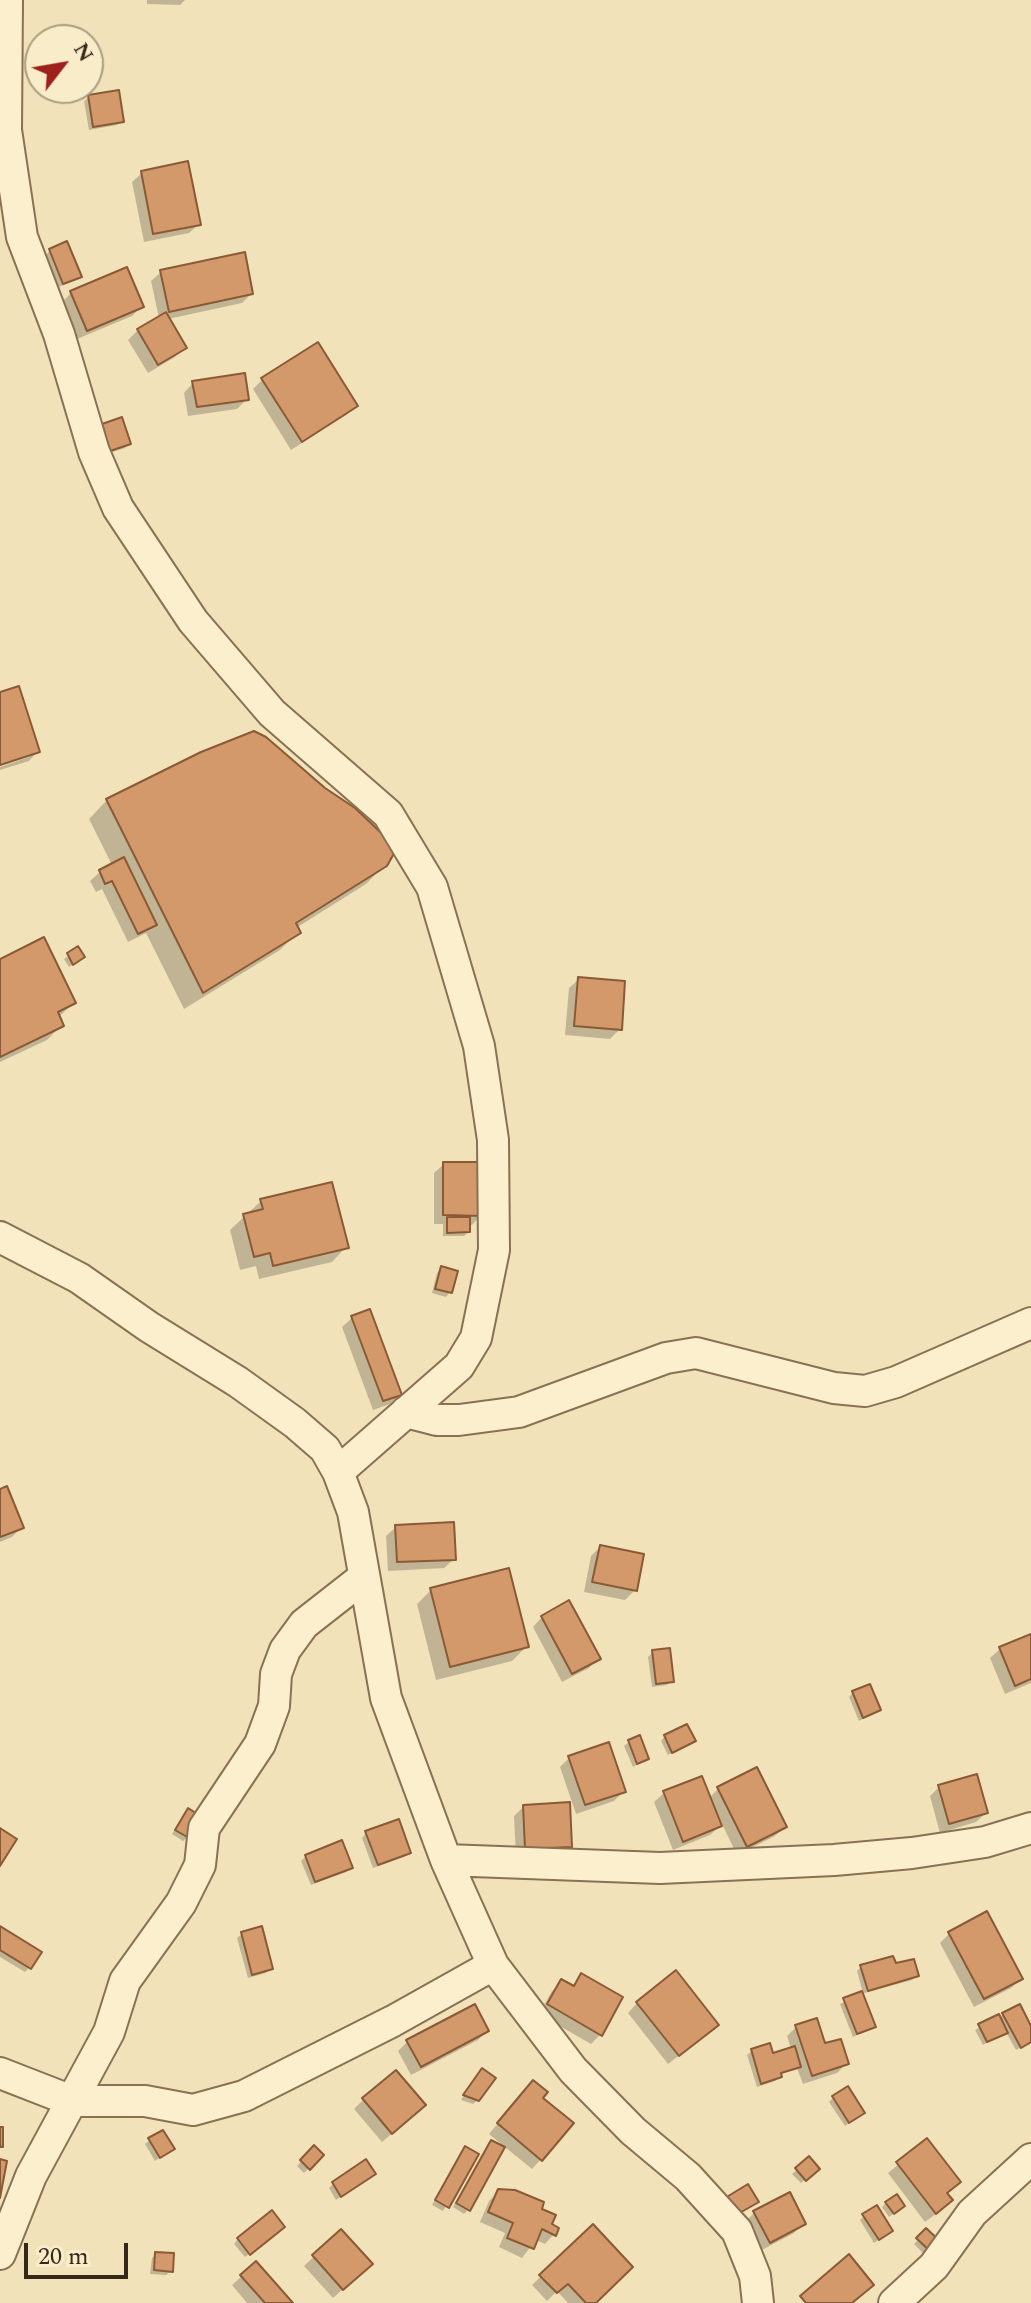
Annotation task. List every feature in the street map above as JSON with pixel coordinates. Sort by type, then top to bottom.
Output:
[{"type":"street","points":[[7,0],[8,207],[59,334],[94,452],[118,508],[193,621],[272,713],[388,814],[432,887],[479,1046],[493,1140],[494,1250],[476,1338],[459,1366],[338,1472]]},
{"type":"street","points":[[0,1237],[79,1278],[149,1327],[238,1382],[325,1449],[338,1472],[353,1512],[386,1698],[446,1860],[493,1965],[573,2070],[633,2131],[688,2177],[737,2231],[755,2276],[758,2303]]},
{"type":"street","points":[[406,1412],[437,1420],[519,1412],[643,1366],[696,1353],[834,1388],[865,1391],[896,1382],[1031,1323]]},
{"type":"street","points":[[0,2254],[31,2176],[109,2032],[125,1981],[181,1903],[200,1865],[204,1828],[260,1744],[274,1706],[276,1674],[285,1650],[304,1624],[364,1577]]},
{"type":"street","points":[[446,1860],[660,1868],[834,1860],[985,1842],[1031,1828]]},
{"type":"street","points":[[0,2073],[72,2101],[145,2101],[193,2110],[244,2096],[393,2021],[493,1965]]},
{"type":"street","points":[[894,2303],[934,2266],[972,2213],[1031,2159]]},
{"type":"building","points":[[119,90],[124,122],[93,127],[89,104],[104,104],[104,92]]},
{"type":"building","points":[[188,161],[201,225],[153,234],[141,171]]},
{"type":"building","points":[[67,241],[82,277],[63,284],[49,249]]},
{"type":"building","points":[[245,252],[253,294],[169,312],[160,270]]},
{"type":"building","points":[[127,267],[144,307],[87,331],[70,291]]},
{"type":"building","points":[[166,312],[187,348],[158,365],[137,329]]},
{"type":"building","points":[[318,342],[358,406],[302,442],[261,378]]},
{"type":"building","points":[[245,373],[249,400],[197,407],[192,381]]},
{"type":"building","points":[[122,417],[131,444],[110,451],[102,424]]},
{"type":"building","points":[[19,686],[40,752],[0,765],[0,692]]},
{"type":"building","points":[[254,731],[266,737],[325,788],[355,808],[397,848],[387,866],[296,923],[301,933],[203,993],[106,799],[201,752]]},
{"type":"building","points":[[124,857],[157,925],[138,934],[112,881],[105,884],[99,870]]},
{"type":"building","points":[[44,937],[76,1003],[58,1012],[64,1026],[0,1057],[0,959]]},
{"type":"building","points":[[78,946],[85,957],[73,965],[67,953]]},
{"type":"building","points":[[578,977],[625,981],[622,1030],[574,1026]]},
{"type":"building","points":[[443,1162],[484,1162],[483,1216],[443,1215]]},
{"type":"building","points":[[332,1182],[349,1248],[273,1266],[270,1253],[254,1257],[243,1214],[263,1209],[260,1199]]},
{"type":"building","points":[[447,1217],[470,1217],[470,1232],[447,1233]]},
{"type":"building","points":[[441,1266],[458,1271],[452,1293],[435,1289]]},
{"type":"building","points":[[370,1309],[402,1395],[383,1401],[351,1316]]},
{"type":"building","points":[[7,1486],[24,1528],[0,1537],[0,1489]]},
{"type":"building","points":[[454,1522],[456,1560],[397,1562],[395,1525]]},
{"type":"building","points":[[600,1545],[644,1554],[637,1591],[592,1582]]},
{"type":"building","points":[[509,1568],[529,1647],[450,1667],[430,1588]]},
{"type":"building","points":[[569,1600],[601,1659],[572,1674],[541,1616]]},
{"type":"building","points":[[1031,1634],[1031,1679],[1015,1686],[999,1647]]},
{"type":"building","points":[[670,1648],[674,1682],[656,1684],[652,1650]]},
{"type":"building","points":[[870,1684],[881,1710],[863,1718],[852,1691]]},
{"type":"building","points":[[687,1724],[696,1741],[672,1753],[664,1735]]},
{"type":"building","points":[[640,1735],[649,1759],[637,1764],[628,1740]]},
{"type":"building","points":[[609,1742],[626,1792],[585,1805],[568,1756]]},
{"type":"building","points":[[757,1767],[787,1827],[747,1847],[717,1787]]},
{"type":"building","points":[[977,1774],[988,1813],[949,1824],[938,1785]]},
{"type":"building","points":[[702,1776],[722,1826],[683,1842],[663,1791]]},
{"type":"building","points":[[570,1802],[572,1847],[525,1849],[523,1805]]},
{"type":"building","points":[[188,1808],[202,1817],[189,1838],[175,1830]]},
{"type":"building","points":[[399,1819],[411,1853],[378,1865],[365,1831]]},
{"type":"building","points":[[0,1828],[17,1839],[0,1866]]},
{"type":"building","points":[[342,1840],[353,1868],[315,1882],[305,1855]]},
{"type":"building","points":[[987,1911],[1023,1979],[984,1999],[948,1932]]},
{"type":"building","points":[[0,1926],[42,1952],[31,1969],[0,1950]]},
{"type":"building","points":[[262,1926],[273,1969],[252,1975],[241,1932]]},
{"type":"building","points":[[893,1956],[896,1963],[914,1959],[919,1976],[868,1991],[860,1965]]},
{"type":"building","points":[[676,1970],[719,2025],[679,2056],[636,2002]]},
{"type":"building","points":[[581,1973],[623,1997],[602,2036],[547,2004],[561,1979],[574,1986]]},
{"type":"building","points":[[862,1991],[876,2027],[857,2034],[843,1998]]},
{"type":"building","points":[[475,2004],[489,2031],[421,2067],[406,2040]]},
{"type":"building","points":[[1020,2004],[1031,2026],[1031,2042],[1021,2048],[1002,2013]]},
{"type":"building","points":[[999,2014],[1008,2033],[987,2042],[978,2024]]},
{"type":"building","points":[[817,2018],[825,2043],[841,2039],[849,2064],[812,2076],[795,2025]]},
{"type":"building","points":[[770,2043],[773,2053],[795,2046],[801,2067],[761,2084],[751,2049]]},
{"type":"building","points":[[482,2068],[496,2078],[479,2101],[463,2095]]},
{"type":"building","points":[[396,2070],[426,2105],[392,2134],[362,2098]]},
{"type":"building","points":[[533,2080],[548,2092],[543,2098],[574,2123],[542,2161],[497,2123]]},
{"type":"building","points":[[848,2086],[865,2113],[849,2123],[832,2096]]},
{"type":"building","points":[[0,2127],[3,2127],[3,2147],[0,2147]]},
{"type":"building","points":[[163,2130],[175,2149],[160,2158],[148,2138]]},
{"type":"building","points":[[927,2138],[961,2182],[947,2193],[953,2200],[936,2214],[896,2162]]},
{"type":"building","points":[[491,2140],[505,2147],[470,2211],[456,2203]]},
{"type":"building","points":[[314,2145],[324,2155],[310,2170],[300,2160]]},
{"type":"building","points":[[465,2146],[479,2154],[449,2208],[435,2200]]},
{"type":"building","points":[[809,2156],[820,2169],[806,2181],[795,2168]]},
{"type":"building","points":[[0,2159],[7,2161],[0,2198]]},
{"type":"building","points":[[366,2159],[376,2174],[341,2197],[332,2182]]},
{"type":"building","points":[[748,2184],[759,2202],[736,2215],[725,2198]]},
{"type":"building","points":[[498,2189],[515,2190],[544,2202],[542,2209],[556,2215],[552,2224],[559,2228],[556,2236],[542,2229],[534,2249],[507,2238],[513,2223],[488,2212]]},
{"type":"building","points":[[790,2192],[806,2224],[770,2243],[753,2211]]},
{"type":"building","points":[[897,2194],[905,2206],[894,2214],[885,2202]]},
{"type":"building","points":[[877,2205],[893,2231],[879,2240],[862,2214]]},
{"type":"building","points":[[272,2210],[285,2227],[250,2255],[237,2238]]},
{"type":"building","points":[[593,2224],[633,2267],[596,2303],[586,2303],[568,2284],[557,2293],[539,2275]]},
{"type":"building","points":[[926,2228],[942,2243],[932,2253],[916,2238]]},
{"type":"building","points":[[341,2229],[373,2264],[343,2290],[312,2255]]},
{"type":"building","points":[[155,2252],[174,2253],[173,2272],[154,2270]]},
{"type":"building","points":[[849,2254],[874,2285],[852,2303],[806,2303],[800,2296]]},
{"type":"building","points":[[256,2261],[293,2303],[265,2303],[240,2275]]}]
